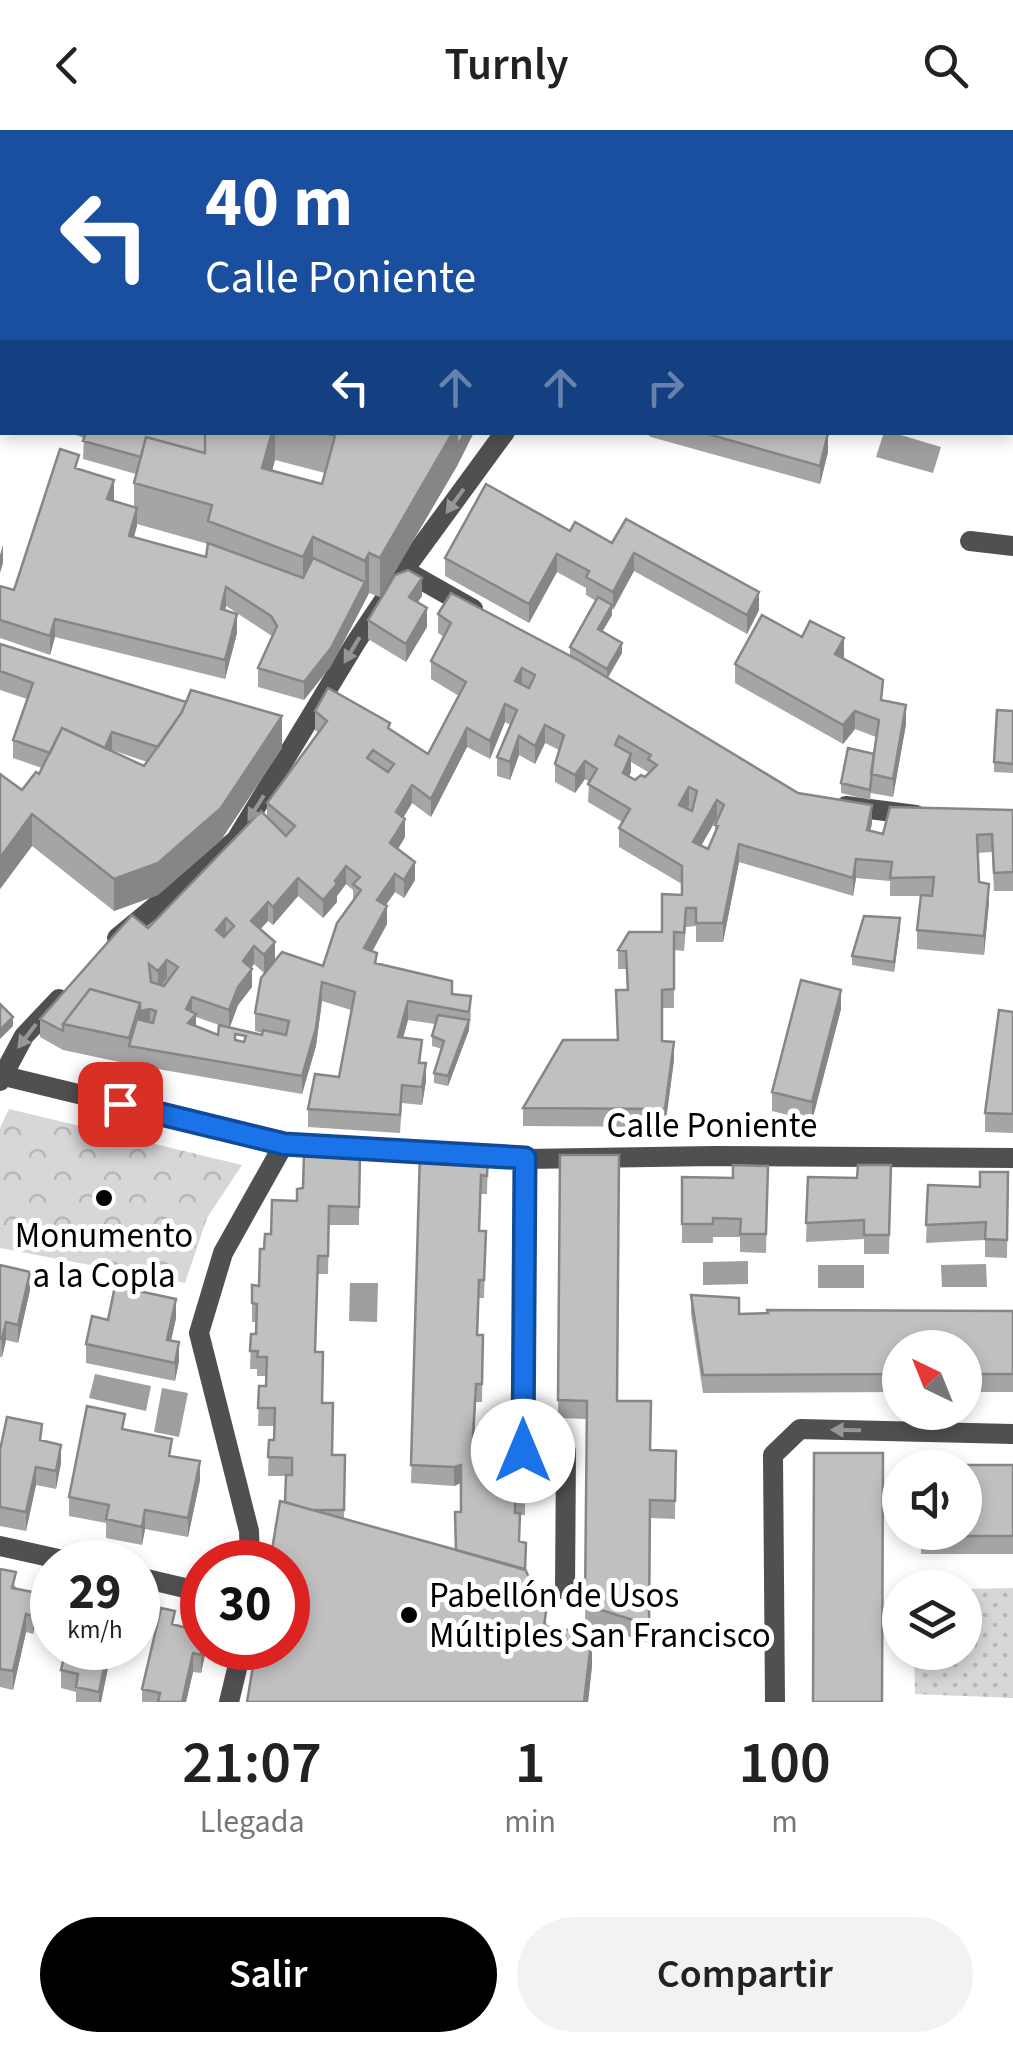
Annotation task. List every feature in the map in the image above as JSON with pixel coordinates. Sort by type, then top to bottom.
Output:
[{"type":"street","points":[[98,958],[122,932],[236,840],[294,731],[503,435]]},
{"type":"street","points":[[970,541],[1013,546]]},
{"type":"street","points":[[404,570],[488,618]]},
{"type":"street","points":[[821,802],[908,814],[943,814]]},
{"type":"street","points":[[1,1078],[24,1036],[74,984]]},
{"type":"street","name":"Calle Poniente","points":[[1,1078],[284,1144],[525,1158],[1013,1158]]},
{"type":"street","points":[[249,1540],[199,1332],[223,1252],[284,1144]]},
{"type":"street","points":[[525,1158],[523,1451],[566,1451],[565,1590]]},
{"type":"street","points":[[775,1702],[773,1455],[800,1429],[1013,1434]]},
{"type":"street","points":[[0,1546],[30,1553]]},
{"type":"street","points":[[229,1702],[237,1670]]},
{"type":"green space","points":[[9,1109],[242,1165],[207,1218],[185,1283],[0,1248],[0,1128]]},
{"type":"green space","points":[[1013,1588],[1013,1698],[915,1694],[914,1670],[982,1670],[982,1589]]},
{"type":"shaded area","points":[[883,435],[901,435],[941,447],[933,473],[876,457]]},
{"type":"shaded area","points":[[748,1261],[748,1284],[703,1285],[703,1262]]},
{"type":"shaded area","points":[[986,1264],[987,1287],[942,1287],[941,1265]]},
{"type":"shaded area","points":[[818,1265],[864,1265],[864,1288],[818,1288]]},
{"type":"shaded area","points":[[350,1283],[378,1283],[377,1322],[349,1321]]},
{"type":"shaded area","points":[[95,1374],[151,1386],[146,1411],[89,1398]]},
{"type":"shaded area","points":[[162,1388],[188,1393],[179,1437],[154,1432]]},
{"type":"building","points":[[85,435],[205,435],[205,453],[146,437],[141,457],[83,441]]},
{"type":"building","points":[[205,435],[271,435],[262,468],[322,484],[335,436],[332,435],[451,435],[380,558],[369,553],[365,561],[313,537],[303,557],[208,521],[212,505],[134,483],[146,437],[205,453]]},
{"type":"building","points":[[712,435],[828,435],[820,466]]},
{"type":"building","points":[[60,449],[79,455],[75,468],[114,480],[107,499],[137,508],[129,536],[206,557],[208,543],[303,578],[313,558],[365,582],[331,648],[304,682],[258,668],[277,626],[271,616],[226,587],[221,609],[237,614],[225,660],[55,619],[50,636],[0,620],[0,586],[14,590]]},
{"type":"building","points":[[486,484],[570,531],[575,522],[612,543],[626,519],[759,592],[747,615],[634,553],[613,592],[586,577],[589,571],[557,554],[529,604],[445,558]]},
{"type":"building","points":[[408,570],[422,578],[409,597],[427,608],[406,644],[368,620],[395,575]]},
{"type":"building","points":[[451,593],[578,660],[798,793],[872,805],[867,830],[883,834],[890,807],[1013,810],[1013,872],[994,873],[992,834],[977,835],[979,882],[989,884],[984,936],[917,930],[921,895],[932,896],[934,877],[890,878],[892,862],[856,859],[853,878],[739,844],[723,923],[696,923],[696,908],[686,908],[684,933],[674,932],[674,989],[662,990],[662,1041],[674,1042],[665,1109],[523,1108],[563,1040],[618,1040],[616,990],[628,990],[626,951],[618,950],[629,932],[662,932],[662,894],[682,895],[682,866],[619,828],[630,809],[588,784],[597,769],[585,761],[575,775],[555,764],[564,735],[545,725],[535,746],[519,736],[510,762],[497,757],[517,710],[505,704],[490,741],[467,728],[431,799],[412,785],[396,812],[405,819],[390,843],[415,862],[404,880],[395,874],[377,900],[387,906],[364,948],[377,953],[375,963],[452,981],[452,994],[471,996],[469,1012],[408,1001],[398,1037],[422,1040],[419,1063],[426,1063],[422,1087],[402,1085],[400,1115],[308,1109],[315,1074],[339,1077],[355,992],[322,982],[316,1028],[302,1076],[129,1046],[137,1019],[153,1023],[156,1011],[140,1011],[140,1003],[90,989],[63,1024],[63,1031],[40,1019],[132,915],[148,928],[261,811],[286,836],[295,826],[267,803],[327,721],[315,711],[328,688],[390,723],[388,728],[428,754],[466,682],[431,661],[451,623],[438,614]],"holes":[[[522,668],[535,675],[529,688],[515,681]],[[619,736],[651,755],[648,759],[657,765],[645,777],[641,775],[635,780],[623,773],[631,754],[615,745]],[[373,750],[394,764],[388,772],[367,758]],[[689,787],[697,791],[692,811],[679,805]],[[717,800],[724,805],[708,849],[693,842]],[[346,866],[360,877],[353,884],[361,890],[337,923],[323,966],[282,952],[261,978],[255,1013],[289,1021],[286,1035],[263,1030],[262,1035],[219,1025],[218,1035],[188,1023],[196,1014],[186,1009],[192,997],[229,1010],[238,987],[252,969],[243,961],[254,946],[264,955],[275,942],[251,921],[268,902],[273,907],[298,878],[323,900],[337,884],[335,881]],[[226,918],[234,926],[224,937],[216,930]],[[167,960],[178,967],[164,986],[151,982],[149,964],[158,971]]]},
{"type":"building","points":[[598,597],[612,605],[598,629],[622,643],[607,669],[570,647]]},
{"type":"building","points":[[762,615],[802,637],[810,621],[844,638],[835,654],[883,680],[881,700],[906,705],[893,779],[871,774],[879,720],[855,711],[843,725],[735,664]]},
{"type":"building","points":[[0,644],[186,702],[158,747],[112,732],[105,748],[62,728],[50,753],[13,740],[33,683],[0,671]]},
{"type":"building","points":[[191,690],[282,716],[221,808],[158,863],[114,879],[32,814],[0,858],[0,774],[22,790],[36,772],[39,774],[62,728],[144,766],[182,712]]},
{"type":"building","points":[[997,710],[1013,711],[1013,764],[994,762]]},
{"type":"building","points":[[848,748],[874,754],[870,790],[841,783]]},
{"type":"building","points":[[864,916],[900,918],[894,962],[852,956]]},
{"type":"building","points":[[801,980],[841,990],[812,1102],[772,1092]]},
{"type":"building","points":[[90,989],[140,1003],[129,1038],[63,1024]]},
{"type":"building","points":[[0,1004],[13,1017],[0,1030]]},
{"type":"building","points":[[999,1010],[1013,1012],[1013,1114],[985,1113]]},
{"type":"building","points":[[438,1015],[469,1020],[448,1076],[434,1073],[444,1041],[432,1036]]},
{"type":"building","points":[[420,1152],[488,1154],[487,1176],[481,1175],[479,1231],[486,1231],[477,1335],[483,1335],[482,1384],[476,1384],[473,1437],[480,1438],[479,1460],[525,1463],[525,1497],[515,1496],[515,1513],[520,1513],[519,1541],[526,1543],[525,1570],[456,1550],[455,1512],[461,1512],[461,1465],[411,1465]]},
{"type":"building","points":[[304,1153],[360,1154],[359,1207],[329,1206],[328,1256],[318,1256],[315,1352],[323,1352],[322,1403],[333,1403],[332,1455],[345,1455],[344,1510],[312,1510],[285,1502],[286,1475],[292,1475],[292,1458],[268,1457],[269,1440],[274,1440],[275,1408],[258,1408],[259,1386],[266,1386],[267,1357],[257,1357],[258,1351],[250,1351],[251,1334],[256,1334],[257,1304],[252,1303],[252,1285],[259,1286],[260,1249],[264,1249],[265,1234],[271,1234],[272,1200],[297,1201],[297,1189],[303,1188]]},
{"type":"building","points":[[560,1155],[619,1155],[617,1401],[651,1401],[650,1450],[676,1451],[675,1501],[650,1500],[649,1625],[585,1605],[587,1401],[558,1400]]},
{"type":"building","points":[[733,1165],[768,1166],[766,1234],[740,1234],[741,1219],[713,1218],[713,1224],[682,1224],[682,1177],[733,1178]]},
{"type":"building","points":[[858,1165],[891,1165],[889,1235],[864,1235],[864,1220],[806,1223],[808,1177],[857,1178]]},
{"type":"building","points":[[980,1172],[1008,1172],[1007,1240],[985,1239],[986,1222],[926,1225],[928,1185],[980,1187]]},
{"type":"building","points":[[0,1265],[30,1272],[18,1325],[6,1322],[2,1339],[0,1338]]},
{"type":"building","points":[[115,1286],[176,1299],[167,1340],[179,1342],[175,1363],[86,1344],[92,1316],[108,1320]]},
{"type":"building","points":[[691,1295],[739,1298],[739,1314],[768,1313],[767,1310],[1013,1311],[1013,1374],[982,1374],[982,1330],[882,1330],[882,1374],[703,1375]]},
{"type":"building","points":[[87,1406],[125,1414],[122,1429],[172,1439],[169,1456],[200,1461],[188,1518],[145,1510],[142,1527],[106,1519],[109,1505],[69,1497]]},
{"type":"building","points":[[7,1417],[42,1424],[40,1440],[61,1445],[56,1471],[36,1467],[26,1512],[0,1507],[0,1450]]},
{"type":"building","points":[[814,1453],[882,1453],[882,1702],[813,1702]]},
{"type":"building","points":[[982,1465],[1013,1465],[1013,1536],[982,1536]]},
{"type":"building","name":"Pabellón de Usos Múltiples San Francisco","points":[[280,1501],[525,1569],[538,1596],[548,1597],[544,1626],[592,1634],[584,1702],[247,1702],[252,1670],[310,1670],[310,1540],[274,1540]]},
{"type":"building","points":[[0,1569],[16,1572],[12,1588],[30,1591],[30,1615],[26,1614],[13,1671],[0,1669]]},
{"type":"building","points":[[161,1608],[175,1611],[172,1624],[180,1626],[180,1670],[189,1670],[182,1702],[158,1702],[160,1693],[142,1689],[146,1670],[160,1670]]},
{"type":"building","points":[[61,1670],[104,1670],[99,1692],[76,1687],[78,1674]]},
{"type":"place","name":"Monumento a la Copla","points":[[104,1198]]},
{"type":"place","name":"Pabellón de Usos Múltiples San Francisco","points":[[409,1615]]},
{"type":"route","points":[[120,1104],[284,1144],[525,1158],[523,1451]]}]
